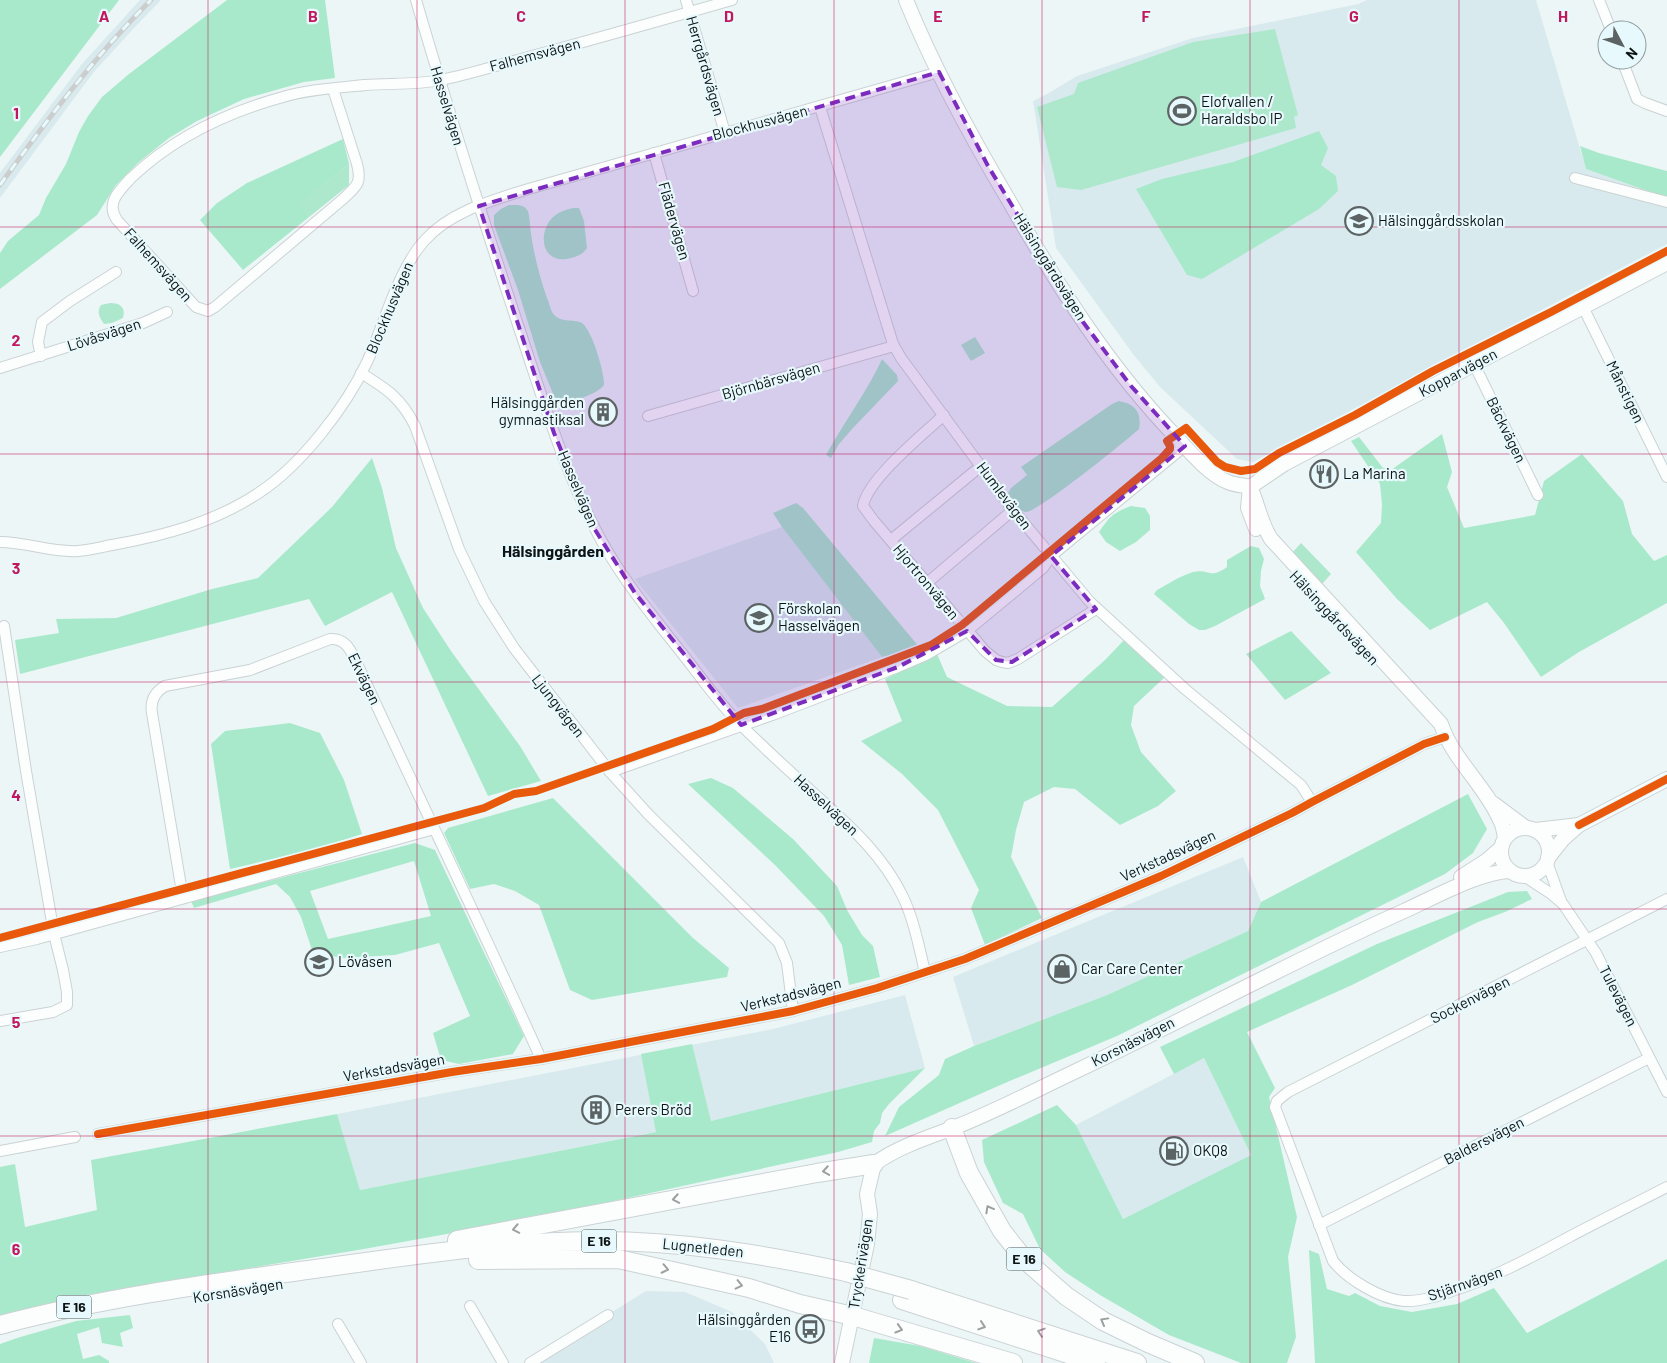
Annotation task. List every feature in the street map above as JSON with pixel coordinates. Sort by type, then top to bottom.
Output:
[{"type":"highway","name":"E 16","points":[[952,1128],[969,1173],[1002,1232],[1024,1259],[1066,1296],[1103,1321],[1148,1343],[1196,1363]]},
{"type":"highway","name":"E 16","points":[[256,1278],[761,1183],[874,1164]]},
{"type":"highway","name":"Lugnetleden","points":[[256,1278],[452,1251],[522,1244],[592,1241],[663,1243],[754,1254],[907,1295],[1137,1363]]},
{"type":"highway","name":"Lugnetleden","points":[[478,1260],[556,1253],[649,1253],[841,1277]]},
{"type":"highway","name":"E 16","points":[[478,1260],[618,1259],[749,1288],[800,1304],[852,1316],[1014,1363]]},
{"type":"highway","name":"Korsnäsvägen","points":[[0,1337],[64,1321],[156,1303],[394,1268],[478,1260]]},
{"type":"highway","name":"Korsnäsvägen","points":[[0,1325],[94,1303],[256,1278]]},
{"type":"highway","name":"Lugnetleden","points":[[907,1295],[1096,1363]]},
{"type":"street","name":"Hasselvägen","points":[[416,0],[439,81],[554,433],[573,483],[592,525],[635,593],[740,725],[856,832],[876,854],[904,900],[919,946],[925,972]]},
{"type":"street","name":"Herrgårdsvägen","points":[[686,0],[725,132]]},
{"type":"street","name":"Falhemsvägen","points":[[333,89],[360,175],[358,184],[343,199],[215,307],[208,310],[196,307],[116,220],[112,210],[112,203],[115,197],[137,173],[179,140],[229,116],[283,97],[333,89],[368,85],[439,81],[732,0]]},
{"type":"street","name":"Hälsinggårdsvägen","points":[[906,0],[939,72],[988,166],[1032,241],[1081,318],[1131,386],[1185,446],[1207,468],[1227,482],[1250,487],[1257,503],[1262,523],[1271,539],[1441,724],[1445,737],[1491,802],[1501,821],[1503,843]]},
{"type":"street","points":[[1599,0],[1607,20]]},
{"type":"street","points":[[1626,70],[1637,99],[1667,111]]},
{"type":"street","name":"Blockhusvägen","points":[[0,542],[23,544],[50,550],[78,551],[139,540],[198,523],[230,509],[262,491],[288,469],[310,446],[341,405],[369,357],[404,271],[417,249],[439,227],[455,217],[479,206],[525,190],[939,72]]},
{"type":"street","name":"Humlevägen","points":[[820,106],[894,346],[901,358],[1013,510],[1096,609],[1185,688],[1296,780],[1312,802]]},
{"type":"street","name":"Flädervägen","points":[[654,152],[694,290]]},
{"type":"street","points":[[1576,178],[1667,202]]},
{"type":"street","name":"Kopparvägen","points":[[1250,487],[1284,464],[1667,263]]},
{"type":"street","points":[[41,356],[38,342],[42,322],[116,272]]},
{"type":"street","name":"Månstigen","points":[[1583,307],[1667,476]]},
{"type":"street","name":"Lövåsvägen","points":[[0,368],[143,323],[168,312]]},
{"type":"street","name":"Björnbärsvägen","points":[[648,416],[894,346]]},
{"type":"street","name":"Bäckvägen","points":[[1474,364],[1538,496]]},
{"type":"street","name":"Ljungvägen","points":[[361,373],[392,394],[406,409],[415,426],[459,549],[484,601],[514,648],[610,772],[648,814],[779,943],[787,963],[793,1012]]},
{"type":"street","name":"Hjortronvägen","points":[[944,415],[887,469],[871,487],[863,504],[874,521],[966,631],[991,657],[1002,662],[1008,663],[1023,656],[1096,609]]},
{"type":"street","points":[[610,772],[898,668],[926,655],[966,631],[1042,568],[1051,556],[1185,446]]},
{"type":"street","points":[[891,540],[981,466]]},
{"type":"street","points":[[927,583],[1013,510]]},
{"type":"street","points":[[0,1021],[53,1012],[67,1006],[64,978],[54,934],[26,771],[4,626]]},
{"type":"street","name":"Ekvägen","points":[[183,898],[152,712],[152,701],[165,686],[250,670],[330,638],[336,638],[343,642],[356,660],[489,943],[541,1059]]},
{"type":"street","name":"Verkstadsvägen","points":[[98,1134],[452,1072],[541,1059],[793,1012],[877,988],[1000,945],[1161,876],[1292,813],[1424,744],[1445,737]]},
{"type":"street","points":[[1580,825],[1516,829],[1503,843],[1502,860],[1510,871],[1524,876],[1538,872],[1563,839],[1580,825],[1667,779]]},
{"type":"street","name":"Hälsinggårdsvägen","points":[[1491,802],[1531,829]]},
{"type":"street","points":[[0,947],[54,934],[434,829]]},
{"type":"street","points":[[1531,829],[1547,841],[1549,850],[1548,860]]},
{"type":"street","name":"Korsnäsvägen","points":[[1391,917],[1474,870],[1503,843]]},
{"type":"street","name":"Tulevägen","points":[[1548,860],[1563,904]]},
{"type":"street","name":"Korsnäsvägen","points":[[874,1164],[888,1155],[1074,1072],[1290,964],[1391,917],[1477,878],[1498,871],[1510,871]]},
{"type":"street","name":"Tulevägen","points":[[1524,876],[1563,904],[1596,952],[1667,1092]]},
{"type":"street","name":"Sockenvägen","points":[[1275,1104],[1280,1097],[1288,1092],[1667,899]]},
{"type":"street","name":"Baldersvägen","points":[[1319,1225],[1649,1058]]},
{"type":"street","name":"Stjärnvägen","points":[[1275,1104],[1281,1126],[1332,1260],[1340,1271],[1387,1298],[1403,1301],[1419,1300],[1448,1293],[1501,1272],[1667,1187]]},
{"type":"street","points":[[0,1151],[76,1138]]},
{"type":"street","name":"Tryckerivägen","points":[[842,1363],[867,1244],[870,1214],[867,1194],[874,1164]]},
{"type":"street","points":[[470,1306],[503,1363]]},
{"type":"street","points":[[530,1363],[608,1315]]},
{"type":"street","points":[[338,1324],[362,1363]]},
{"type":"highlighted area","points":[[939,72],[988,166],[1083,322],[1131,386],[1185,446],[1051,556],[1096,609],[1012,662],[996,660],[967,631],[898,667],[741,725],[635,593],[592,525],[554,433],[479,206]]},
{"type":"shaded area","points":[[140,0],[161,0],[93,73],[0,198],[0,173],[82,64]]},
{"type":"shaded area","name":"Hälsinggårdsskolan","points":[[1367,0],[1536,0],[1586,169],[1667,198],[1667,244],[1253,462],[1237,459],[1160,387],[1133,354],[1056,248],[1033,101],[1077,76],[1193,38],[1358,4]]},
{"type":"shaded area","name":"Förskolan Hasselvägen","points":[[782,527],[882,657],[738,708],[635,579]]},
{"type":"shaded area","points":[[1243,857],[1261,902],[1248,931],[1107,995],[974,1046],[953,977]]},
{"type":"shaded area","points":[[905,995],[925,1068],[711,1121],[360,1190],[337,1114],[773,1029]]},
{"type":"shaded area","points":[[1204,1058],[1251,1155],[1123,1219],[1076,1125]]},
{"type":"shaded area","points":[[646,1291],[685,1292],[732,1312],[765,1344],[774,1363],[530,1363]]},
{"type":"green space","points":[[0,0],[119,0],[0,157]]},
{"type":"green space","points":[[227,0],[325,0],[335,78],[304,82],[244,99],[197,121],[169,138],[139,162],[116,185],[97,215],[0,289],[0,253],[8,241],[39,215],[46,198],[66,164],[79,132],[102,97],[129,74]]},
{"type":"green space","points":[[1275,29],[1298,115],[1294,117],[1296,128],[1081,190],[1057,187],[1037,107],[1074,94],[1078,83],[1193,42]]},
{"type":"green space","points":[[1319,131],[1328,148],[1321,165],[1336,176],[1338,191],[1319,209],[1202,279],[1187,275],[1136,189],[1162,179],[1233,162]]},
{"type":"green space","points":[[343,139],[349,164],[300,203],[309,217],[243,270],[200,220],[217,203],[247,183]]},
{"type":"green space","points":[[1580,146],[1667,171],[1667,198],[1586,169]]},
{"type":"green space","points":[[349,164],[349,185],[309,217],[299,203]]},
{"type":"green space","points":[[509,205],[522,206],[528,211],[532,242],[542,283],[552,312],[558,318],[580,322],[593,340],[600,361],[604,385],[589,395],[575,400],[556,401],[540,362],[518,290],[494,225],[494,215]]},
{"type":"green space","points":[[573,208],[579,208],[584,221],[587,248],[580,255],[571,258],[561,259],[554,257],[548,253],[545,247],[544,240],[547,225],[557,214]]},
{"type":"green space","points":[[117,304],[123,308],[123,318],[104,324],[99,310],[101,305]]},
{"type":"green space","points":[[975,337],[985,353],[971,361],[961,345]]},
{"type":"green space","points":[[882,359],[897,375],[898,381],[839,444],[831,458],[826,455]]},
{"type":"green space","points":[[1119,401],[1129,404],[1136,410],[1140,423],[1139,429],[1047,501],[1026,512],[1018,508],[1007,495],[1011,488],[1027,475],[1021,467]]},
{"type":"green space","points":[[1442,434],[1452,472],[1447,487],[1464,528],[1535,515],[1544,481],[1582,454],[1623,501],[1632,534],[1654,561],[1667,555],[1667,603],[1579,652],[1541,677],[1504,623],[1487,602],[1430,630],[1397,599],[1356,552],[1381,523],[1382,505],[1380,484],[1351,441],[1359,437],[1383,468],[1391,470]]},
{"type":"green space","points":[[372,458],[382,488],[396,548],[423,608],[451,651],[520,746],[541,781],[488,796],[392,592],[325,626],[309,599],[20,674],[15,640],[59,633],[56,619],[116,618],[212,589],[258,578],[332,507]]},
{"type":"green space","points":[[796,503],[803,508],[920,648],[882,657],[773,513]]},
{"type":"green space","points":[[1131,506],[1145,508],[1150,516],[1150,530],[1136,542],[1120,551],[1106,542],[1099,532],[1112,516]]},
{"type":"green space","points":[[1301,543],[1331,574],[1322,584],[1292,553]]},
{"type":"green space","points":[[1251,546],[1259,548],[1264,559],[1260,586],[1265,599],[1215,626],[1199,630],[1189,624],[1154,594],[1157,590],[1193,572],[1216,573],[1221,571],[1227,567],[1227,560]]},
{"type":"green space","points":[[1291,631],[1331,673],[1285,700],[1246,654]]},
{"type":"green space","points":[[1124,640],[1166,676],[1134,706],[1131,725],[1141,752],[1176,791],[1158,806],[1120,825],[1075,789],[1054,787],[1024,802],[1011,857],[1042,918],[985,945],[971,908],[979,890],[938,810],[902,774],[861,741],[902,721],[885,679],[937,654],[947,677],[1007,706],[1052,707],[1105,660]]},
{"type":"green space","points":[[290,723],[320,733],[344,780],[362,834],[311,850],[230,869],[211,744],[225,731]]},
{"type":"green space","points":[[711,778],[733,788],[793,839],[837,886],[847,910],[862,935],[873,946],[880,977],[849,985],[842,945],[824,916],[775,865],[688,784]]},
{"type":"green space","points":[[1468,794],[1487,829],[1473,853],[1445,874],[1117,1036],[885,1136],[899,1107],[939,1075],[945,1059],[1107,995],[1248,931],[1261,902]]},
{"type":"green space","points":[[553,798],[693,938],[729,968],[727,977],[592,1000],[570,990],[539,905],[515,891],[494,884],[470,889],[444,833],[448,828]]},
{"type":"green space","points":[[415,843],[435,850],[524,1036],[513,1054],[459,1064],[441,1060],[433,1033],[470,1016],[439,943],[395,955],[343,958],[313,953],[301,917],[290,897],[276,884],[194,908],[191,901]],"holes":[[[414,861],[431,916],[328,939],[310,891]]]},
{"type":"green space","points":[[1527,891],[1532,899],[1478,922],[1352,985],[1247,1032],[1275,1088],[1269,1097],[1297,1217],[1288,1257],[1296,1337],[1287,1363],[1241,1363],[1169,1335],[1100,1295],[1065,1272],[1040,1249],[1023,1214],[1003,1203],[984,1162],[982,1140],[1057,1105],[1076,1125],[1123,1219],[1251,1155],[1204,1058],[1174,1074],[1160,1047],[1377,944],[1508,892]]},
{"type":"green space","points":[[692,1044],[711,1121],[925,1068],[882,1113],[880,1123],[874,1131],[872,1142],[838,1152],[545,1216],[364,1249],[74,1297],[0,1317],[0,1167],[15,1164],[25,1227],[97,1210],[91,1160],[337,1114],[360,1190],[656,1132],[641,1054]]},
{"type":"green space","points":[[1309,1250],[1319,1254],[1327,1289],[1349,1296],[1355,1293],[1380,1306],[1412,1312],[1457,1304],[1494,1288],[1527,1333],[1667,1259],[1667,1363],[1315,1363]]},
{"type":"green space","points":[[130,1315],[133,1328],[120,1333],[123,1347],[102,1343],[99,1327],[77,1334],[83,1359],[99,1355],[109,1361],[109,1363],[0,1363],[0,1344],[76,1321]]},
{"type":"green space","points":[[874,1338],[920,1346],[976,1363],[869,1363]]},
{"type":"railway","points":[[0,185],[53,113],[91,66],[151,0]]},
{"type":"cycle path","points":[[0,938],[484,808],[514,794],[536,791],[713,729],[744,713],[762,709],[931,645],[962,625],[1162,458],[1170,449],[1167,441],[1186,428],[1217,462],[1225,467],[1241,471],[1255,469],[1279,453],[1355,415],[1433,371],[1667,251]]},
{"type":"cycle path","points":[[98,1134],[452,1072],[541,1059],[793,1011],[877,988],[965,959],[1161,876],[1292,813],[1424,744],[1445,737]]},
{"type":"cycle path","points":[[1579,825],[1667,779]]},
{"type":"place","name":"Elofvallen / Haraldsbo IP","points":[[1182,111]]},
{"type":"place","name":"Hälsinggårdsskolan","points":[[1359,221]]},
{"type":"place","name":"Hälsinggården gymnastiksal","points":[[603,412]]},
{"type":"place","name":"La Marina","points":[[1324,474]]},
{"type":"place","name":"Förskolan Hasselvägen","points":[[759,618]]},
{"type":"place","name":"Lövåsen","points":[[319,962]]},
{"type":"place","name":"Car Care Center","points":[[1062,969]]},
{"type":"place","name":"Perers Bröd","points":[[596,1110]]},
{"type":"place","name":"OKQ8","points":[[1174,1151]]},
{"type":"place","name":"Hälsinggården E16","points":[[810,1329]]},
{"type":"district","name":"Hälsinggården","points":[[553,551]]}]
